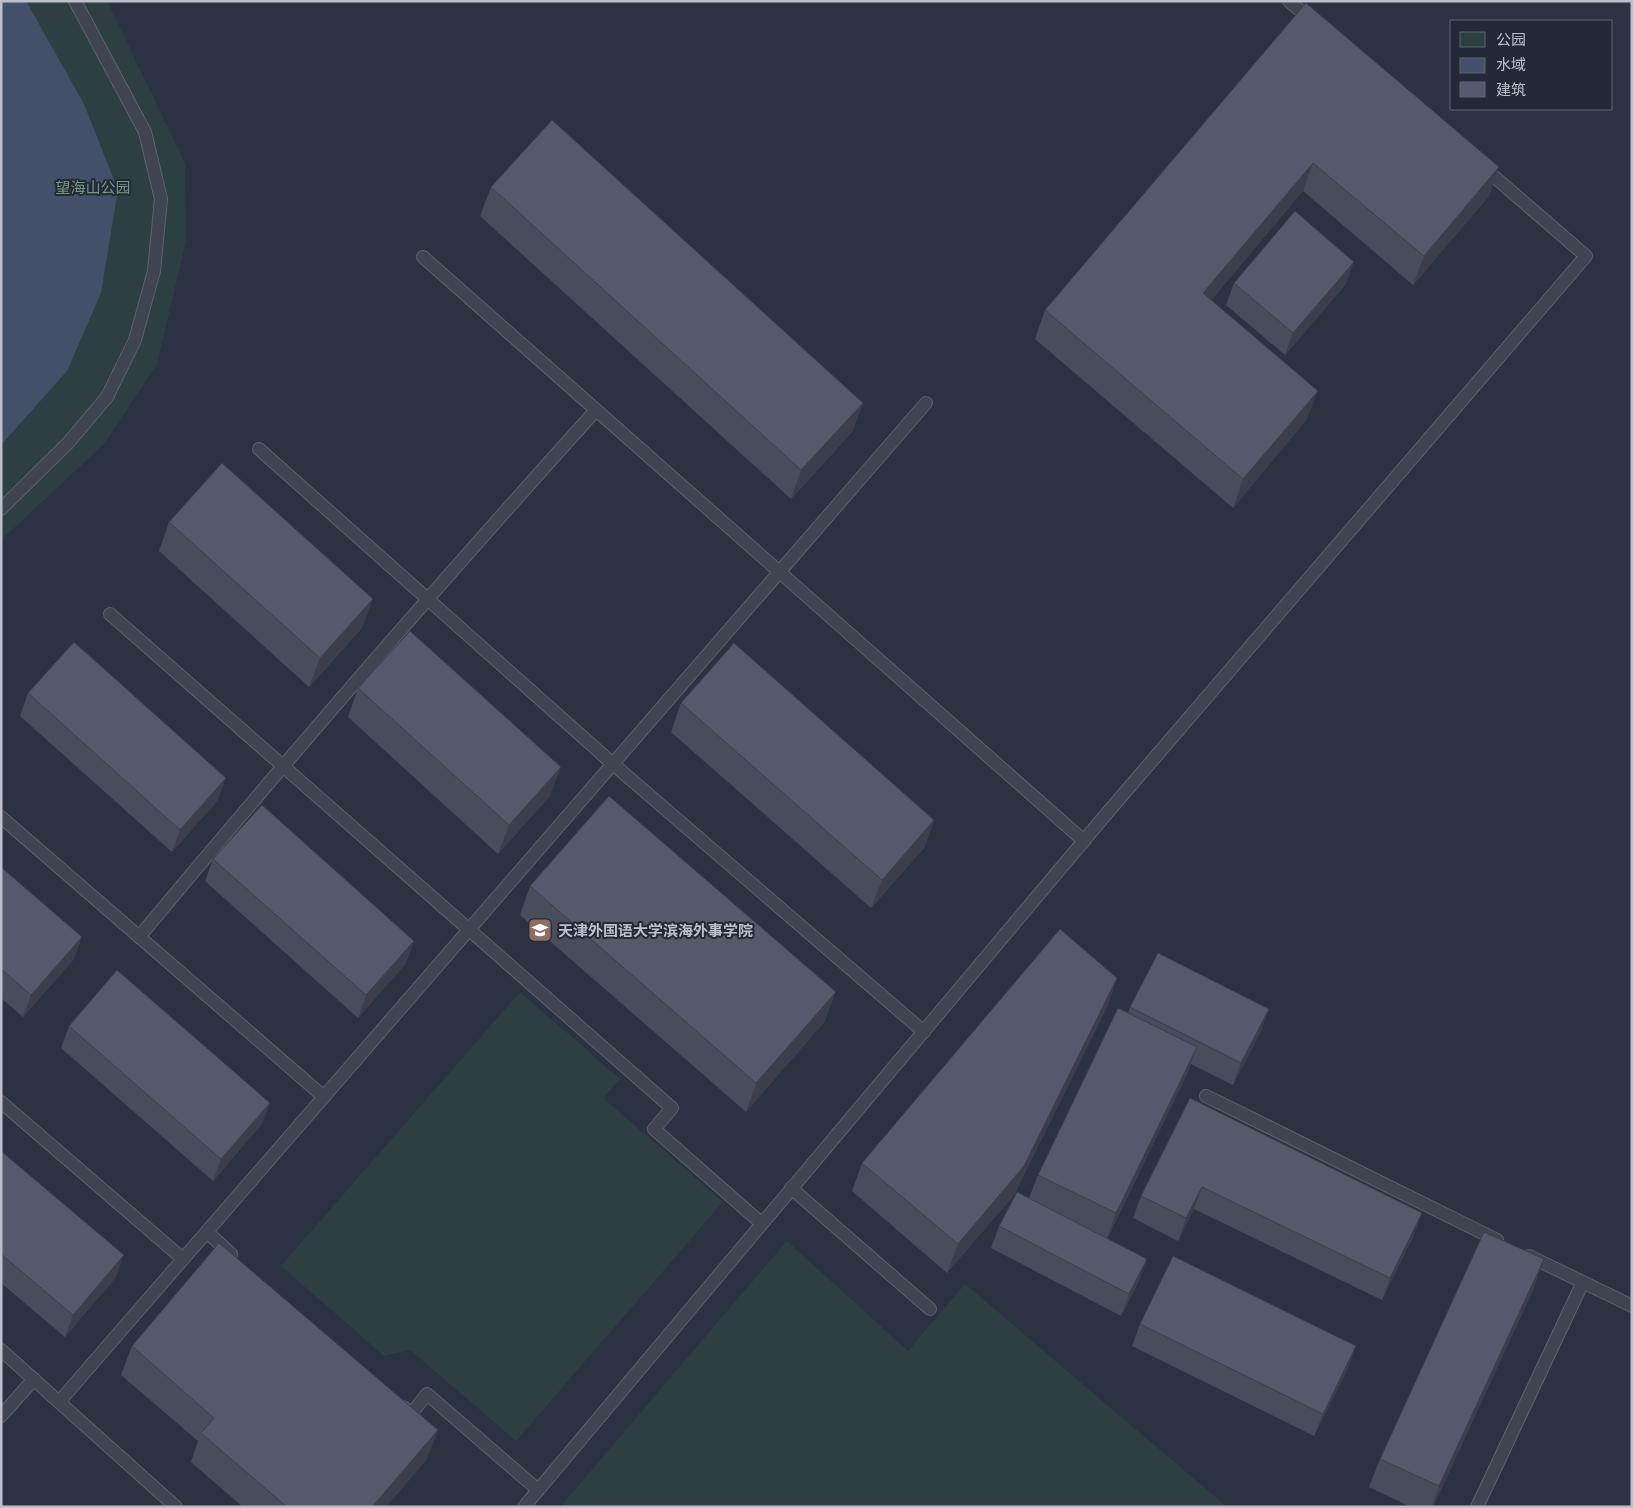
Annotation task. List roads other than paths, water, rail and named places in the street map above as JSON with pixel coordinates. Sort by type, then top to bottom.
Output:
[{"type":"lane","points":[[1,509],[68,443],[106,397],[135,340],[154,271],[161,199],[146,132],[76,1]]},
{"type":"lane","points":[[1289,1],[1319,27]]},
{"type":"lane","points":[[524,1507],[1084,841],[1586,256],[1474,160]]},
{"type":"lane","points":[[423,258],[1084,841]]},
{"type":"lane","points":[[59,1402],[926,403]]},
{"type":"lane","points":[[139,937],[281,766],[426,599],[596,410]]},
{"type":"lane","points":[[259,450],[613,764],[924,1032]]},
{"type":"lane","points":[[110,614],[672,1108],[654,1128],[761,1223]]},
{"type":"lane","points":[[1,817],[324,1097]]},
{"type":"lane","points":[[1206,1096],[1632,1306]]},
{"type":"lane","points":[[1,1102],[183,1259]]},
{"type":"lane","points":[[791,1188],[930,1309]]},
{"type":"lane","points":[[207,1232],[243,1265]]},
{"type":"lane","points":[[1477,1507],[1583,1282]]},
{"type":"lane","points":[[1,1350],[176,1507]]},
{"type":"lane","points":[[1,1416],[34,1379]]},
{"type":"lane","points":[[396,1401],[411,1414],[427,1394],[538,1490]]},
{"type":"water","points":[[1,1],[26,1],[84,104],[118,190],[101,293],[67,371],[1,445]]},
{"type":"place","name":"天津外国语大学滨海外事学院","points":[[540,930]]},
{"type":"park label","name":"望海山公园","points":[[93,187]]}]
